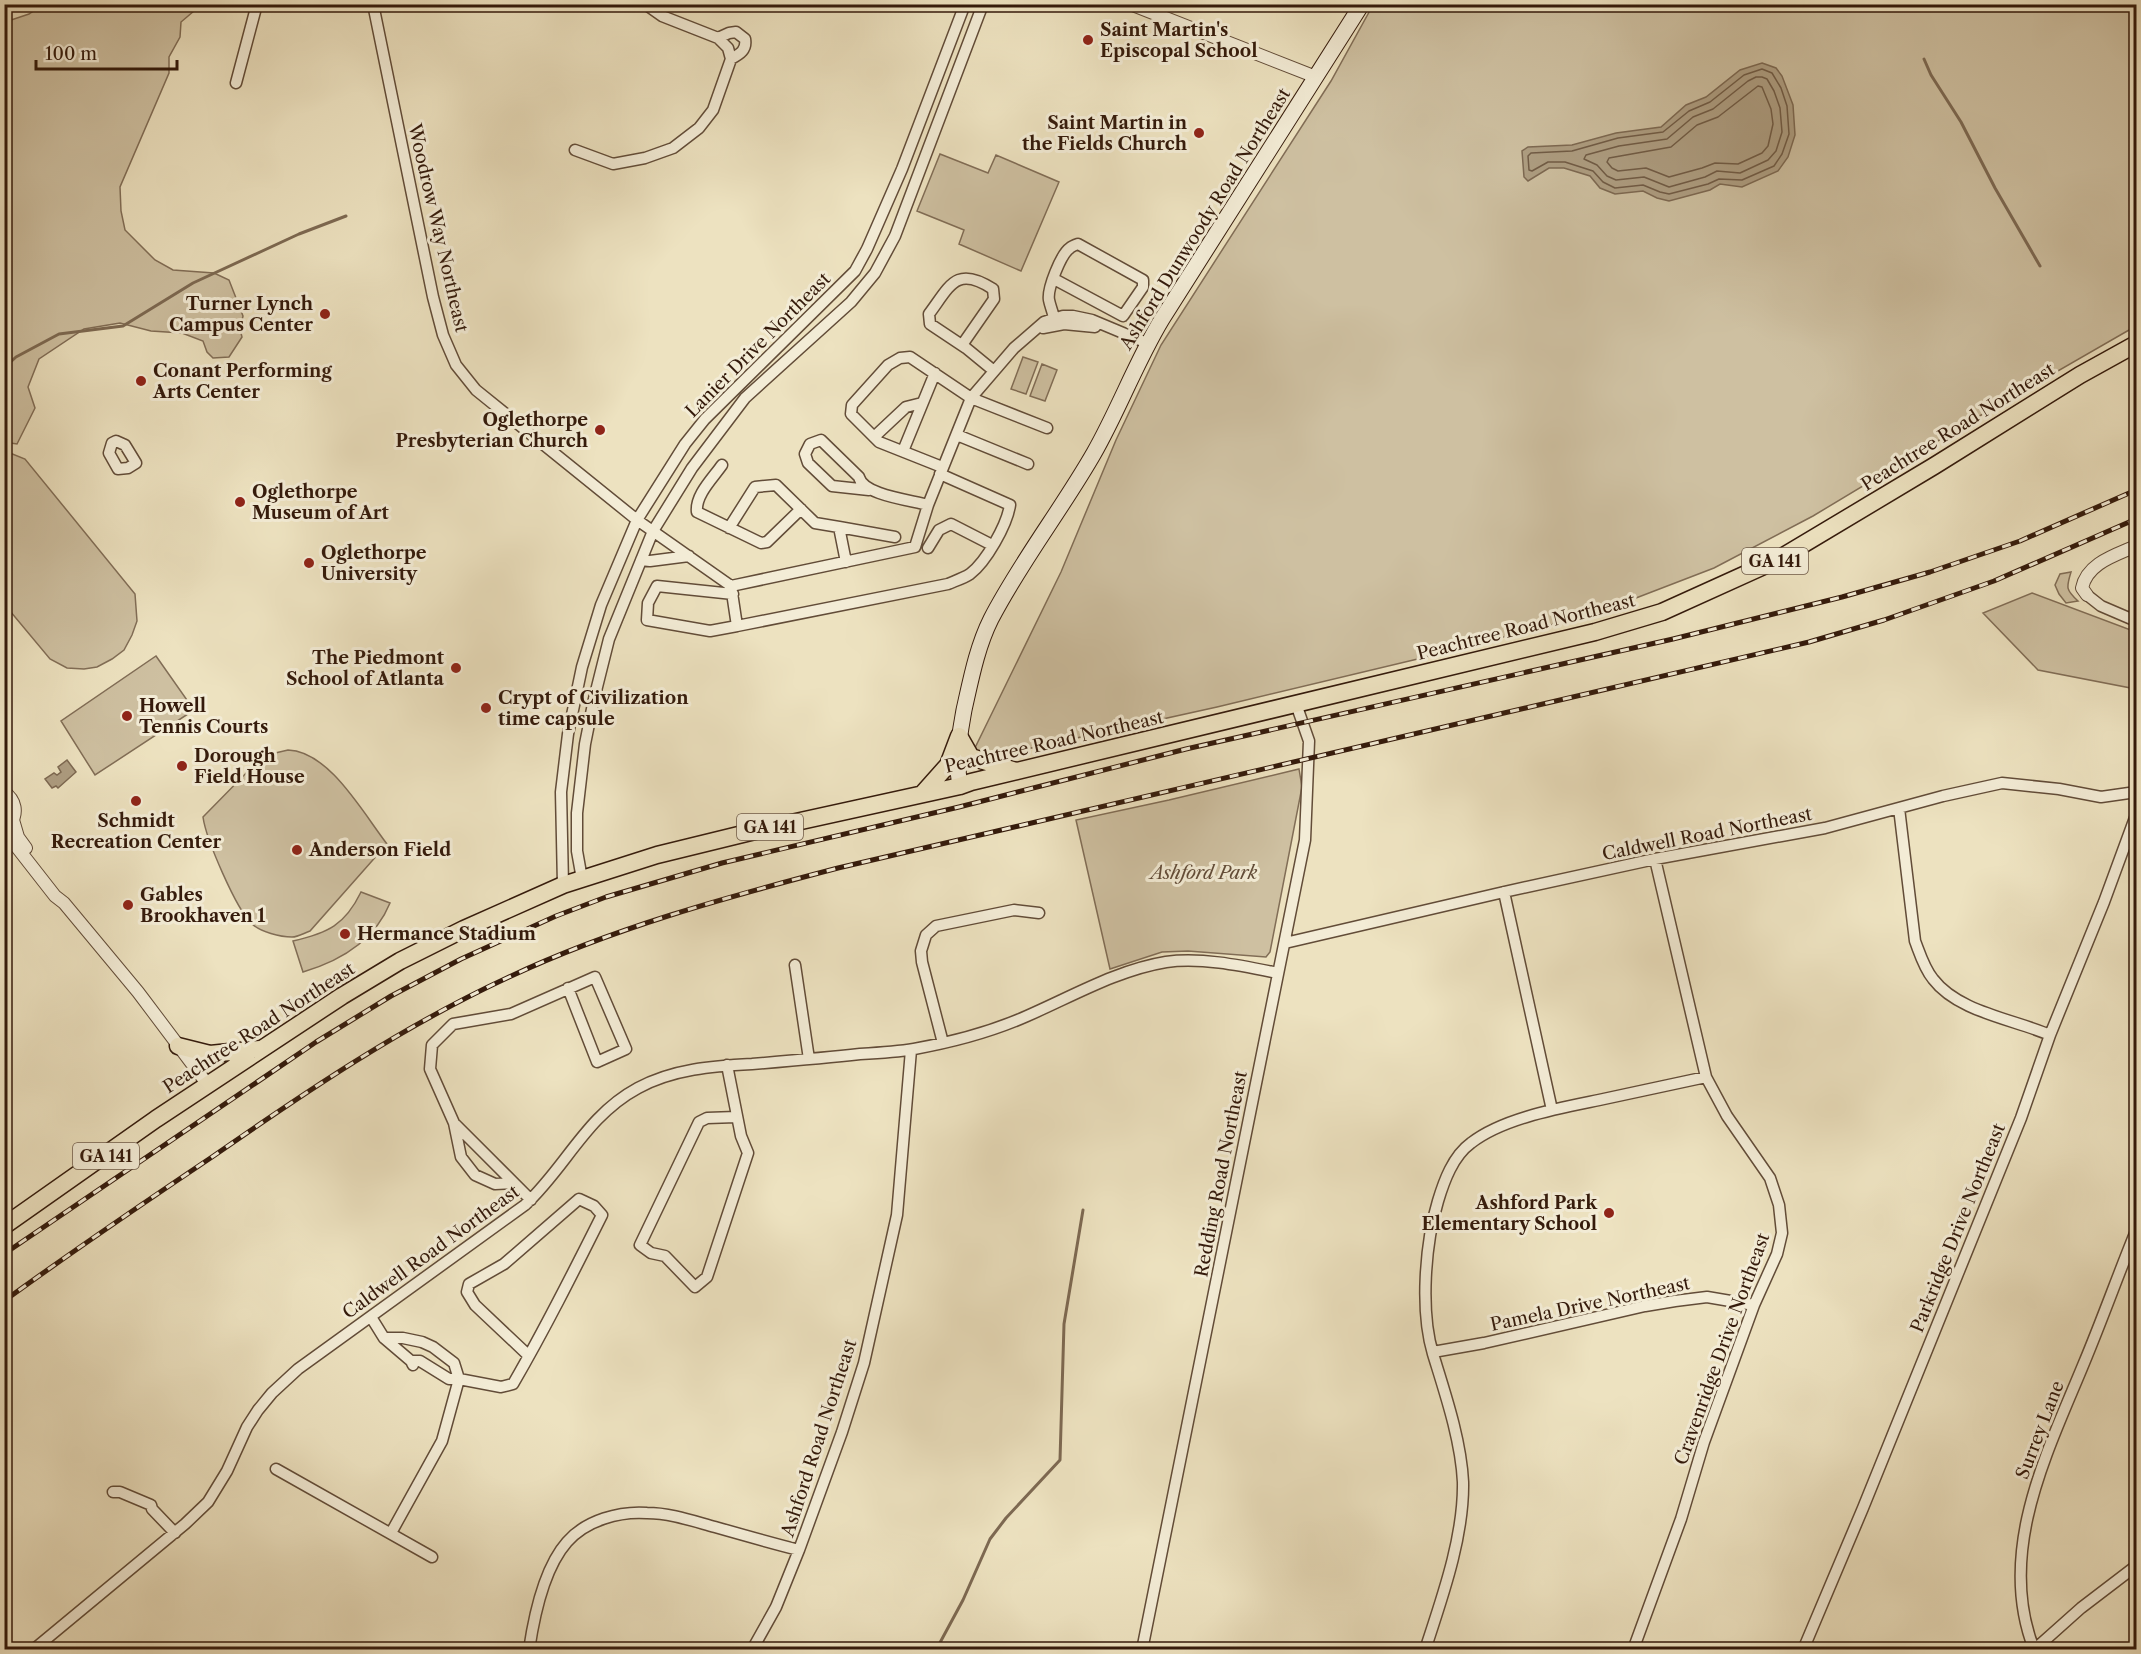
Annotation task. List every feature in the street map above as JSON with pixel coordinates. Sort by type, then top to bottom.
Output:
[{"type":"highway","name":"Peachtree Road Northeast","points":[[4,1226],[207,1085],[342,996],[400,961],[562,885],[657,855],[960,786],[1595,632],[1662,612],[1777,560],[2080,375],[2136,344]]},
{"type":"highway","points":[[959,736],[971,757],[1017,771]]},
{"type":"highway","points":[[923,793],[948,765],[959,736]]},
{"type":"highway","points":[[178,1046],[210,1054],[261,1049]]},
{"type":"main road","name":"Ashford Dunwoody Road Northeast","points":[[960,786],[956,765],[959,736],[972,670],[991,620],[1033,549],[1074,488],[1098,445],[1148,343],[1362,4]]},
{"type":"street","points":[[236,83],[257,4]]},
{"type":"street","name":"Woodrow Way Northeast","points":[[373,4],[433,297],[443,335],[456,365],[476,390],[637,520],[732,590]]},
{"type":"street","points":[[575,150],[613,164],[645,158],[673,148],[699,128],[713,110],[728,74],[731,59],[728,48],[718,38],[662,16],[645,4]]},
{"type":"street","name":"Lanier Drive Northeast","points":[[562,885],[561,792],[568,734],[577,688],[602,605],[637,520],[685,444],[705,419],[855,271],[902,169],[965,4]]},
{"type":"street","name":"Lanier Drive Northeast","points":[[582,879],[577,851],[578,813],[585,744],[600,669],[609,639],[652,531],[692,468],[745,398],[851,302],[875,273],[895,236],[983,4]]},
{"type":"street","points":[[1130,4],[1316,77]]},
{"type":"street","points":[[718,38],[729,33],[736,33],[745,39],[746,45],[743,51],[731,59]]},
{"type":"street","points":[[1053,314],[1048,299],[1054,279],[1058,267],[1068,249],[1078,244],[1143,280],[1143,287],[1124,316],[1118,315],[1054,279]]},
{"type":"street","points":[[962,345],[993,299],[994,294],[993,289],[981,281],[967,278],[953,282],[929,314],[930,324],[962,345],[994,371]]},
{"type":"street","points":[[1047,428],[971,398],[910,357],[900,358],[888,365],[852,405],[851,414],[879,442],[903,451],[941,471],[1010,505],[1008,518],[982,561],[969,574],[948,584],[710,631],[647,620],[648,603],[657,585],[732,590],[915,547],[928,505],[941,471],[957,435],[971,398],[1014,348],[1053,314],[1064,310],[1080,310],[1093,315],[1109,327]]},
{"type":"street","points":[[1036,328],[1053,318],[1073,316],[1092,320],[1148,343]]},
{"type":"street","points":[[903,451],[935,373]]},
{"type":"street","points":[[874,437],[906,407],[922,404]]},
{"type":"street","points":[[957,435],[1028,464]]},
{"type":"street","points":[[869,490],[821,440],[810,444],[805,454],[808,464],[832,486],[869,490],[928,505]]},
{"type":"street","points":[[722,465],[699,497],[697,512],[761,543],[767,542],[801,509]]},
{"type":"street","points":[[729,528],[755,487],[777,485],[814,523],[895,537]]},
{"type":"street","points":[[928,548],[939,530],[951,524],[992,545]]},
{"type":"street","points":[[839,527],[846,562]]},
{"type":"street","points":[[657,560],[663,553],[667,541]]},
{"type":"street","points":[[2136,546],[2089,570],[2082,588],[2087,595],[2102,606],[2136,621]]},
{"type":"street","points":[[641,560],[688,556]]},
{"type":"street","points":[[732,590],[737,626]]},
{"type":"street","name":"Redding Road Northeast","points":[[1142,1650],[1305,840],[1309,741],[1296,704]]},
{"type":"street","name":"Caldwell Road Northeast","points":[[1285,943],[1655,859],[1825,828],[2002,783],[2059,789],[2101,797],[2136,792]]},
{"type":"street","points":[[4,792],[12,799],[15,806],[14,820],[18,837],[60,892],[64,903]]},
{"type":"street","points":[[1899,808],[1915,940],[1922,961],[1932,978],[1948,995],[1970,1006],[2050,1035]]},
{"type":"street","name":"Parkridge Drive Northeast","points":[[1803,1650],[2021,1119],[2050,1035],[2104,902],[2136,815]]},
{"type":"street","points":[[4,830],[14,820]]},
{"type":"street","points":[[4,836],[12,841],[55,896],[64,903],[138,992],[207,1085]]},
{"type":"street","name":"Cravenridge Drive Northeast","points":[[1633,1650],[1681,1519],[1704,1442],[1754,1305],[1777,1254],[1782,1233],[1779,1205],[1770,1178],[1727,1116],[1706,1077],[1655,859]]},
{"type":"street","points":[[1504,892],[1552,1110]]},
{"type":"street","points":[[943,1043],[922,962],[921,951],[926,935],[936,926],[1014,910],[1039,913]]},
{"type":"street","name":"Caldwell Road Northeast","points":[[33,1650],[175,1533],[208,1502],[227,1471],[247,1427],[272,1393],[298,1369],[531,1200],[552,1177],[593,1123],[615,1103],[638,1088],[670,1074],[706,1067],[911,1050],[943,1043],[991,1030],[1114,978],[1165,962],[1189,961],[1278,973]]},
{"type":"street","points":[[795,965],[809,1059]]},
{"type":"street","points":[[510,1179],[495,1184],[475,1175],[461,1157],[454,1123],[430,1070],[432,1045],[453,1024],[511,1014],[567,988],[595,977],[626,1049],[597,1062],[567,988]]},
{"type":"street","name":"Ashford Road Northeast","points":[[754,1649],[776,1607],[799,1550],[842,1432],[866,1353],[897,1215],[911,1050]]},
{"type":"street","points":[[728,1065],[736,1117],[748,1153],[707,1276],[695,1287],[665,1256],[651,1253],[640,1245],[699,1122],[707,1118],[736,1117]]},
{"type":"street","points":[[1425,1650],[1454,1553],[1463,1483],[1459,1451],[1433,1352],[1425,1307],[1429,1244],[1434,1214],[1454,1162],[1469,1143],[1490,1131],[1552,1110],[1706,1077]]},
{"type":"street","points":[[454,1123],[531,1200]]},
{"type":"street","points":[[371,1317],[384,1338],[411,1360],[413,1366],[423,1371],[438,1378],[501,1387],[513,1384],[546,1328],[602,1215],[594,1206],[579,1199],[504,1264],[469,1284],[467,1292],[476,1305],[529,1356]]},
{"type":"street","name":"Surrey Lane","points":[[2034,1649],[2025,1626],[2021,1593],[2025,1521],[2034,1488],[2054,1435],[2136,1231]]},
{"type":"street","name":"Pamela Drive Northeast","points":[[1433,1352],[1674,1301],[1707,1297],[1754,1305]]},
{"type":"street","points":[[384,1338],[403,1338],[422,1342],[433,1347],[454,1363],[454,1379],[442,1441],[391,1533]]},
{"type":"street","points":[[276,1469],[432,1557]]},
{"type":"street","points":[[104,1485],[137,1503],[151,1505],[152,1509],[175,1533]]},
{"type":"street","points":[[529,1650],[532,1628],[546,1581],[567,1542],[587,1526],[616,1514],[647,1513],[682,1518],[799,1550]]},
{"type":"street","points":[[2034,1649],[2081,1608],[2136,1566]]},
{"type":"green space","points":[[42,5],[201,5],[181,22],[180,37],[169,57],[169,73],[120,187],[121,211],[125,230],[155,260],[173,270],[214,273],[229,280],[243,316],[240,329],[242,337],[229,357],[213,358],[207,352],[203,341],[182,333],[151,331],[120,323],[84,329],[39,359],[28,387],[35,408],[17,444],[4,442],[5,22],[29,14]]},
{"type":"green space","points":[[1373,5],[2136,5],[2136,326],[1976,418],[1813,516],[1714,568],[1636,598],[1566,621],[1426,657],[1217,707],[977,760],[971,756],[1061,572],[1116,440],[1161,345],[1331,81]]},
{"type":"green space","points":[[940,154],[988,173],[996,155],[1059,182],[1021,271],[959,244],[964,230],[917,211]]},
{"type":"green space","points":[[1023,357],[1038,362],[1026,394],[1011,389]]},
{"type":"green space","points":[[1042,364],[1057,370],[1045,401],[1030,396]]},
{"type":"green space","points":[[5,451],[25,459],[135,594],[137,621],[132,635],[124,650],[97,667],[67,668],[50,659],[5,605]]},
{"type":"green space","points":[[2071,572],[2068,588],[2078,601],[2066,603],[2055,585],[2060,574]]},
{"type":"green space","points":[[2032,593],[2136,632],[2136,689],[2038,670],[1983,613]]},
{"type":"green space","name":"Howell Tennis Courts","points":[[156,656],[194,710],[95,775],[61,721]]},
{"type":"green space","name":"Anderson Field","points":[[288,750],[303,753],[331,772],[356,801],[387,844],[310,931],[292,937],[276,935],[260,929],[245,916],[223,873],[203,817],[259,760]]},
{"type":"green space","name":"Ashford Park","points":[[1299,769],[1302,787],[1270,952],[1266,957],[1188,951],[1162,952],[1110,969],[1076,820]]},
{"type":"green space","name":"Hermance Stadium","points":[[361,892],[390,903],[375,928],[366,938],[343,955],[303,972],[293,941],[316,935],[334,926],[349,912]]},
{"type":"water","points":[[1762,63],[1776,68],[1782,76],[1793,105],[1795,135],[1788,157],[1778,171],[1742,187],[1720,184],[1710,190],[1669,201],[1643,191],[1615,194],[1600,188],[1590,176],[1564,168],[1549,168],[1528,181],[1524,177],[1522,151],[1528,147],[1572,145],[1616,133],[1661,127],[1686,105],[1706,97],[1740,70]]},
{"type":"water","points":[[67,760],[76,772],[58,788],[56,786],[52,788],[45,779],[54,773],[57,775],[61,772],[58,767]]},
{"type":"waterway","points":[[1924,59],[2040,266]]},
{"type":"waterway","points":[[4,368],[16,357],[59,334],[123,326],[193,283],[299,234],[346,216]]},
{"type":"waterway","points":[[936,1650],[963,1600],[990,1539],[1006,1518],[1060,1460],[1064,1324],[1083,1210]]},
{"type":"railway","points":[[4,1254],[316,1042],[391,996],[461,959],[556,916],[606,897],[722,863],[959,807],[1186,749],[1673,639],[1842,597],[1930,572],[2020,541],[2136,490]]},
{"type":"railway","points":[[4,1301],[284,1108],[393,1038],[509,977],[589,943],[713,902],[838,868],[1809,642],[1884,620],[1994,581],[2136,519]]},
{"type":"place","name":"Saint Martin's Episcopal School","points":[[1088,40]]},
{"type":"place","name":"Saint Martin in the Fields Church","points":[[1199,133]]},
{"type":"place","name":"Turner Lynch Campus Center","points":[[325,314]]},
{"type":"place","name":"Conant Performing Arts Center","points":[[141,381]]},
{"type":"place","name":"Oglethorpe Presbyterian Church","points":[[600,430]]},
{"type":"place","name":"Oglethorpe Museum of Art","points":[[240,502]]},
{"type":"place","name":"Oglethorpe University","points":[[309,563]]},
{"type":"place","name":"The Piedmont School of Atlanta","points":[[456,668]]},
{"type":"place","name":"Crypt of Civilization time capsule","points":[[486,708]]},
{"type":"place","name":"Howell Tennis Courts","points":[[127,716]]},
{"type":"place","name":"Dorough Field House","points":[[182,766]]},
{"type":"place","name":"Schmidt Recreation Center","points":[[136,801]]},
{"type":"place","name":"Anderson Field","points":[[297,850]]},
{"type":"place","name":"Gables Brookhaven 1","points":[[128,905]]},
{"type":"place","name":"Hermance Stadium","points":[[345,934]]},
{"type":"place","name":"Ashford Park Elementary School","points":[[1609,1213]]}]
